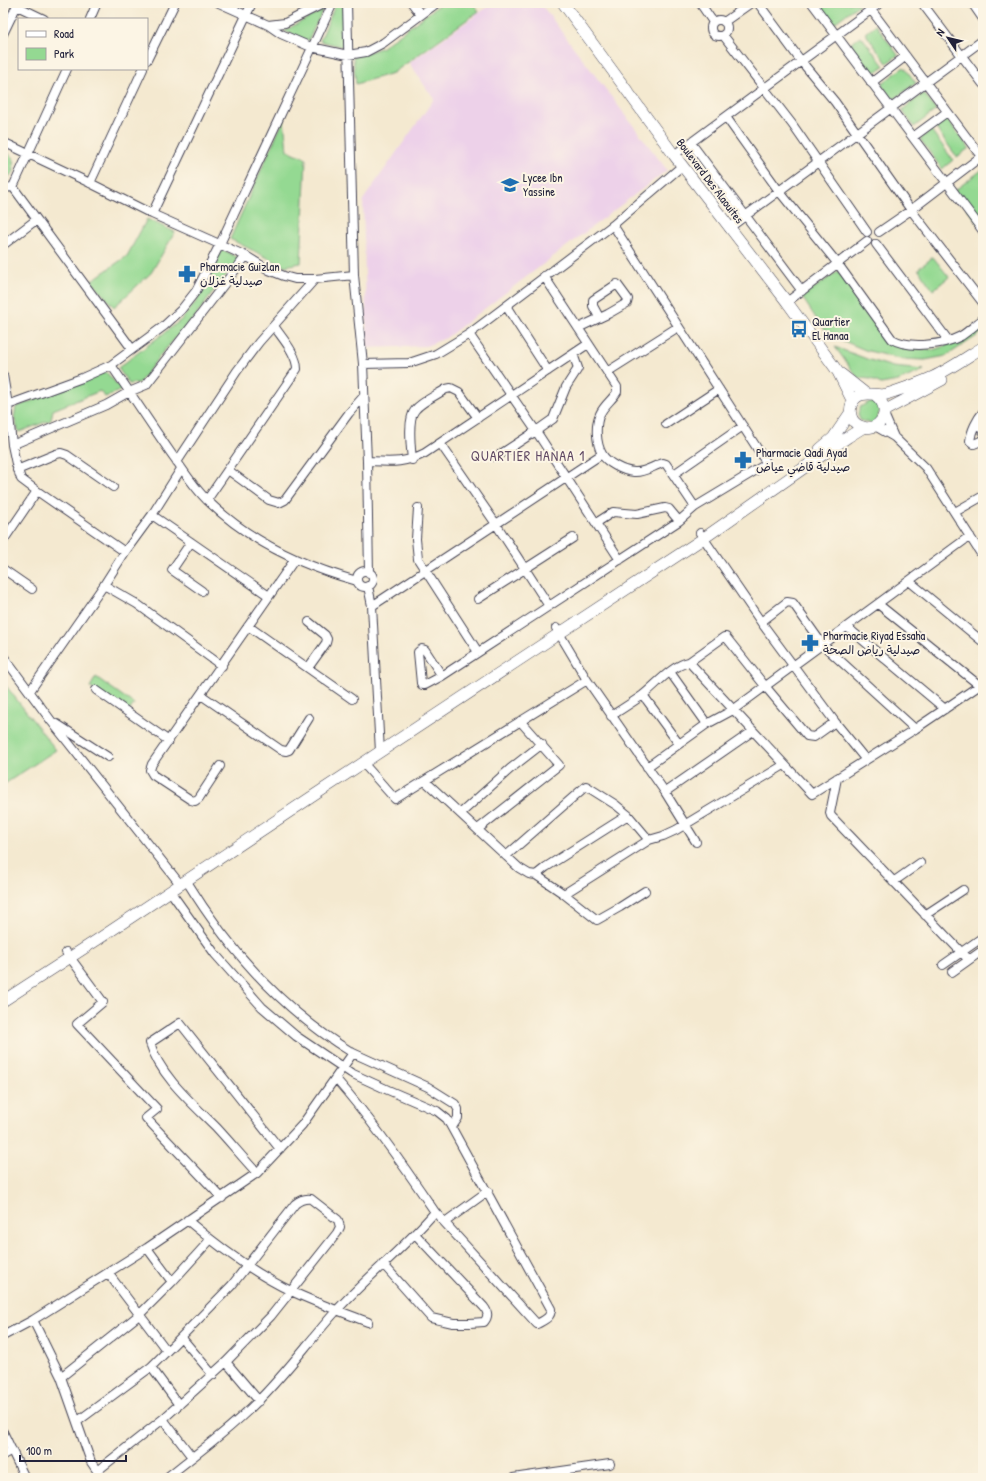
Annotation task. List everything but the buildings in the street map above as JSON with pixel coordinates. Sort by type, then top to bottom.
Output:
[{"type":"main road","name":"Boulevard Des Alaouites","points":[[563,3],[682,166],[787,302],[838,372]]},
{"type":"main road","points":[[702,536],[833,438],[856,398],[870,394],[884,395],[933,377],[983,348]]},
{"type":"main road","points":[[884,412],[937,383],[983,355]]},
{"type":"main road","points":[[838,372],[870,394],[880,399],[884,405],[884,412],[880,423],[870,428],[864,427],[855,422],[838,372]]},
{"type":"main road","points":[[3,1001],[68,955],[178,884],[312,793],[702,536],[864,427]]},
{"type":"main road","points":[[312,793],[363,763],[380,748]]},
{"type":"main road","points":[[3,993],[68,955]]},
{"type":"street","points":[[90,18],[97,3]]},
{"type":"street","points":[[148,58],[175,3]]},
{"type":"street","points":[[219,3],[268,25],[281,34],[311,47],[348,55],[366,52],[383,43],[437,3]]},
{"type":"street","points":[[152,214],[252,3]]},
{"type":"street","points":[[268,25],[285,23],[325,3]]},
{"type":"street","points":[[8,405],[111,365],[164,326],[182,310],[196,291],[220,244],[311,47],[333,3]]},
{"type":"street","points":[[347,3],[354,275],[363,364],[367,461],[369,572],[372,580],[368,586],[372,606],[380,748]]},
{"type":"street","points":[[412,3],[421,15]]},
{"type":"street","points":[[700,3],[713,22]]},
{"type":"street","points":[[724,22],[750,3]]},
{"type":"street","points":[[758,3],[801,61],[835,102],[911,210],[983,303]]},
{"type":"street","points":[[812,3],[892,108],[983,232]]},
{"type":"street","points":[[674,155],[836,36],[869,6],[880,3]]},
{"type":"street","points":[[922,3],[983,84]]},
{"type":"street","points":[[972,3],[983,19]]},
{"type":"street","points":[[3,34],[7,20],[18,4],[42,18]]},
{"type":"street","points":[[869,6],[925,83],[982,157],[879,232]]},
{"type":"street","points":[[713,22],[718,20],[724,22],[727,26],[727,30],[724,35]]},
{"type":"street","points":[[713,22],[711,29],[713,33],[718,36],[724,35]]},
{"type":"street","points":[[724,35],[766,88],[819,162],[867,232],[867,241]]},
{"type":"street","points":[[730,228],[983,40]]},
{"type":"street","points":[[871,82],[906,56]]},
{"type":"street","points":[[13,187],[67,70]]},
{"type":"street","points":[[90,182],[143,70]]},
{"type":"street","points":[[913,137],[947,112]]},
{"type":"street","points":[[726,117],[779,191],[838,264],[892,339],[898,343],[931,345],[960,336],[983,319]]},
{"type":"street","points":[[3,142],[90,182],[152,214],[246,256],[269,270],[284,276],[296,279],[315,279],[354,275]]},
{"type":"street","points":[[691,143],[802,291]]},
{"type":"street","points":[[363,364],[409,363],[436,354],[469,334],[613,225],[682,166]]},
{"type":"street","points":[[13,187],[132,349]]},
{"type":"street","points":[[3,188],[13,187]]},
{"type":"street","points":[[3,245],[36,220]]},
{"type":"street","points":[[442,676],[679,521],[695,507],[766,462],[613,225]]},
{"type":"street","points":[[867,232],[872,229],[879,232]]},
{"type":"street","points":[[876,244],[880,240],[881,236],[879,232]]},
{"type":"street","points":[[787,302],[867,241]]},
{"type":"street","points":[[867,241],[871,244],[876,244],[948,340]]},
{"type":"street","points":[[12,445],[106,406],[146,384],[246,256]]},
{"type":"street","points":[[544,276],[618,389],[599,416],[597,425],[598,442],[602,454],[615,465],[632,472],[640,472],[663,463],[669,466],[695,507]]},
{"type":"street","points":[[30,691],[152,515],[179,466],[237,371],[315,279]]},
{"type":"street","points":[[578,328],[608,314],[627,303],[628,301],[618,284],[593,300],[594,306],[600,317]]},
{"type":"street","points":[[506,306],[548,371]]},
{"type":"street","points":[[207,500],[297,369],[297,364],[291,352],[274,326]]},
{"type":"street","points":[[607,372],[678,327]]},
{"type":"street","points":[[469,334],[512,395],[620,560]]},
{"type":"street","points":[[367,461],[401,462],[412,460],[478,418],[588,344]]},
{"type":"street","points":[[496,457],[549,423],[556,416],[566,387],[578,368],[573,354]]},
{"type":"street","points":[[111,365],[179,466],[207,500],[229,520],[256,539],[295,559],[357,581],[361,586],[368,586]]},
{"type":"street","points":[[3,375],[12,445],[17,470],[21,479],[36,491],[125,552]]},
{"type":"street","points":[[412,460],[410,422],[412,414],[418,407],[446,389],[452,388],[459,392],[478,418]]},
{"type":"street","points":[[666,424],[718,389]]},
{"type":"street","points":[[228,470],[269,500],[279,503],[285,500],[349,413],[364,396]]},
{"type":"street","points":[[884,412],[894,437]]},
{"type":"street","points":[[983,412],[976,422],[970,437],[970,441],[974,444],[983,440]]},
{"type":"street","points":[[976,422],[983,431]]},
{"type":"street","points":[[674,474],[743,426]]},
{"type":"street","points":[[875,426],[894,437],[926,468],[983,556]]},
{"type":"street","points":[[440,443],[496,524],[549,606]]},
{"type":"street","points":[[17,470],[61,453],[67,455],[113,487]]},
{"type":"street","points":[[372,606],[602,454]]},
{"type":"street","points":[[3,541],[36,491]]},
{"type":"street","points":[[955,512],[983,496]]},
{"type":"street","points":[[418,508],[416,539],[418,559],[478,652]]},
{"type":"street","points":[[596,523],[613,512],[637,514],[665,508],[669,509],[679,521]]},
{"type":"street","points":[[152,515],[269,596]]},
{"type":"street","points":[[702,536],[761,622],[835,722],[866,760]]},
{"type":"street","points":[[647,767],[707,724],[733,710],[970,536]]},
{"type":"street","points":[[478,599],[572,538]]},
{"type":"street","points":[[190,542],[172,570],[202,591]]},
{"type":"street","points":[[220,766],[198,798],[195,800],[192,800],[153,775],[150,770],[152,764],[202,695],[295,559]]},
{"type":"street","points":[[3,569],[32,588]]},
{"type":"street","points":[[357,581],[357,577],[362,572],[369,572]]},
{"type":"street","points":[[909,581],[983,642]]},
{"type":"street","points":[[104,585],[137,604],[222,666]]},
{"type":"street","points":[[761,622],[787,602],[793,603],[822,644],[915,729]]},
{"type":"street","points":[[689,662],[812,794],[915,729],[981,684],[878,604]]},
{"type":"street","points":[[308,668],[326,643],[327,639],[325,635],[309,622]]},
{"type":"street","points":[[248,626],[352,698]]},
{"type":"street","points":[[847,627],[945,709]]},
{"type":"street","points":[[557,631],[587,680],[665,792],[696,842]]},
{"type":"street","points":[[611,716],[643,695],[670,672],[689,662],[726,637],[807,736],[814,737],[835,722]]},
{"type":"street","points":[[3,656],[52,722],[178,884],[217,926],[257,974],[284,1002],[328,1038],[353,1053],[428,1087],[456,1104],[458,1109],[458,1118],[452,1127]]},
{"type":"street","points":[[670,672],[707,724]]},
{"type":"street","points":[[363,763],[395,799],[587,680]]},
{"type":"street","points":[[96,690],[169,741]]},
{"type":"street","points":[[202,695],[286,752],[289,750],[309,718]]},
{"type":"street","points":[[643,695],[679,744]]},
{"type":"street","points":[[478,829],[559,765],[542,744],[520,721]]},
{"type":"street","points":[[52,722],[108,757]]},
{"type":"street","points":[[665,792],[753,731]]},
{"type":"street","points":[[461,813],[510,769],[542,744]]},
{"type":"street","points":[[564,894],[649,840],[664,836],[685,825],[784,765]]},
{"type":"street","points":[[837,778],[830,812],[831,816],[925,915],[961,952],[970,959]]},
{"type":"street","points":[[425,780],[526,873],[536,875],[564,894],[597,920],[645,891]]},
{"type":"street","points":[[506,856],[586,786],[616,805],[628,815],[649,840]]},
{"type":"street","points":[[536,875],[546,867],[628,815]]},
{"type":"street","points":[[893,882],[920,863]]},
{"type":"street","points":[[178,884],[215,954],[262,1007],[296,1036],[351,1073],[437,1111],[447,1119],[549,1304],[551,1313],[548,1318],[537,1324],[435,1212],[388,1144],[350,1094],[336,1079]]},
{"type":"street","points":[[925,915],[963,890]]},
{"type":"street","points":[[943,965],[983,937]]},
{"type":"street","points":[[952,972],[983,950]]},
{"type":"street","points":[[68,955],[103,1002],[77,1024],[157,1109],[146,1118],[222,1198]]},
{"type":"street","points":[[257,1173],[217,1128],[192,1104],[166,1073],[157,1062],[150,1043],[180,1023],[280,1148]]},
{"type":"street","points":[[3,1336],[33,1320],[147,1248],[257,1173],[302,1124],[336,1079],[353,1053]]},
{"type":"street","points":[[445,1222],[488,1192]]},
{"type":"street","points":[[33,1320],[61,1377],[89,1455],[99,1474],[213,1375],[271,1316],[290,1290],[337,1233],[340,1227],[338,1220],[311,1199],[305,1198],[300,1200],[295,1204],[232,1286],[151,1367],[78,1421]]},
{"type":"street","points":[[166,1478],[259,1401],[337,1310],[415,1234],[435,1212]]},
{"type":"street","points":[[187,1220],[210,1240],[246,1266],[290,1290],[368,1322]]},
{"type":"street","points":[[383,1264],[431,1318],[453,1323],[470,1324],[484,1322],[488,1316],[488,1312],[415,1234]]},
{"type":"street","points":[[61,1377],[119,1332],[139,1314],[172,1282],[210,1240]]},
{"type":"street","points":[[147,1248],[172,1282]]},
{"type":"street","points":[[108,1273],[167,1350]]},
{"type":"street","points":[[181,1337],[213,1375]]},
{"type":"street","points":[[226,1362],[259,1401]]},
{"type":"street","points":[[151,1367],[179,1406]]},
{"type":"street","points":[[163,1419],[192,1457]]},
{"type":"street","points":[[3,1432],[25,1478]]},
{"type":"street","points":[[3,1455],[12,1450]]},
{"type":"street","points":[[513,1478],[610,1464]]},
{"type":"shaded area","name":"Lycee Ibn Yassine","points":[[493,3],[540,3],[667,170],[446,338],[426,346],[367,348],[363,200],[434,99],[409,63]]},
{"type":"green space","points":[[336,3],[343,3],[344,47],[320,41]]},
{"type":"green space","points":[[442,3],[473,3],[479,11],[393,73],[356,84],[353,57],[381,48]]},
{"type":"green space","points":[[816,3],[861,3],[833,24]]},
{"type":"green space","points":[[323,10],[308,41],[284,31]]},
{"type":"green space","points":[[876,25],[898,55],[887,63],[865,33]]},
{"type":"green space","points":[[861,36],[884,66],[872,74],[850,44]]},
{"type":"green space","points":[[904,67],[916,83],[893,100],[881,84]]},
{"type":"green space","points":[[924,93],[936,110],[914,127],[902,110]]},
{"type":"green space","points":[[946,118],[969,148],[957,157],[935,127]]},
{"type":"green space","points":[[284,119],[287,150],[306,158],[301,263],[284,266],[230,239]]},
{"type":"green space","points":[[931,130],[953,160],[942,169],[920,139]]},
{"type":"green space","points":[[3,148],[13,158],[14,172],[3,181]]},
{"type":"green space","points":[[983,169],[983,229],[954,191]]},
{"type":"green space","points":[[147,219],[175,232],[151,273],[114,307],[91,281],[127,256]]},
{"type":"green space","points":[[222,249],[240,259],[219,284],[195,317],[162,353],[139,383],[129,384],[118,368],[181,320],[196,302]]},
{"type":"green space","points":[[933,257],[949,277],[933,290],[918,269]]},
{"type":"green space","points":[[838,271],[890,343],[904,348],[933,350],[956,342],[983,324],[983,332],[946,356],[925,360],[900,359],[865,350],[832,336],[821,326],[802,297]]},
{"type":"green space","points":[[835,347],[893,367],[924,370],[898,381],[881,384],[871,379],[858,378]]},
{"type":"green space","points":[[106,372],[122,390],[105,397],[100,391],[53,410],[51,420],[19,432],[14,418],[16,407]]},
{"type":"green space","points":[[869,402],[875,402],[881,407],[875,425],[860,420],[858,414],[860,407]]},
{"type":"green space","points":[[96,677],[134,704],[127,714],[90,687]]},
{"type":"green space","points":[[3,682],[56,750],[3,785]]},
{"type":"place","name":"Lycee Ibn Yassine","points":[[510,185]]},
{"type":"place","name":"Pharmacie Guizlan صيدلية غزلان","points":[[187,274]]},
{"type":"place","name":"Quartier El Hanaa","points":[[799,329]]},
{"type":"place","name":"Pharmacie Qadi Ayad صيدلية قاضي عياض","points":[[743,460]]},
{"type":"place","name":"Pharmacie Riyad Essaha صيدلية رياض الصحة","points":[[810,643]]},
{"type":"district","name":"QUARTIER HANAA 1","points":[[528,456]]}]
